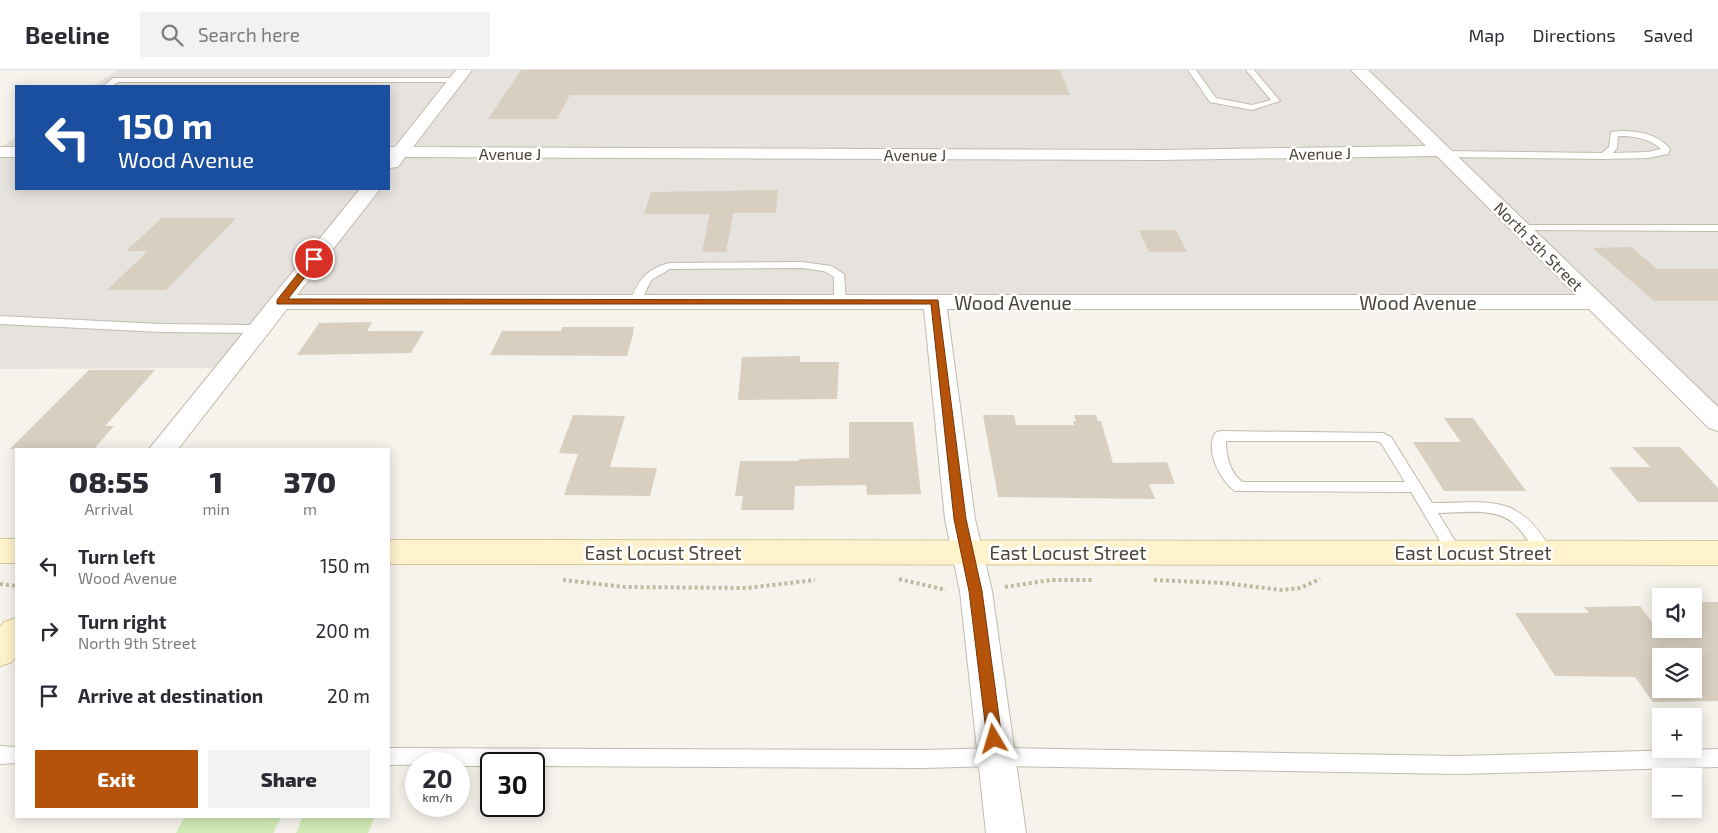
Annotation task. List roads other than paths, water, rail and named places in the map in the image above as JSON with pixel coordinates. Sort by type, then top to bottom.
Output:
[{"type":"main road","points":[[0,551],[15,551]]},
{"type":"main road","name":"East Locust Street","points":[[390,552],[1718,553]]},
{"type":"main road","points":[[0,652],[15,633]]},
{"type":"street","name":"North 5th Street","points":[[1359,70],[1718,422]]},
{"type":"street","points":[[392,157],[460,75]]},
{"type":"street","name":"Avenue J","points":[[392,157],[1159,155],[1443,152]]},
{"type":"street","points":[[164,448],[369,190]]},
{"type":"street","name":"Wood Avenue","points":[[281,302],[1595,302]]},
{"type":"street","points":[[935,302],[960,519],[976,591],[1006,833]]},
{"type":"lane","points":[[108,85],[132,70]]},
{"type":"lane","points":[[1192,70],[1213,100],[1252,108],[1276,101],[1250,70]]},
{"type":"lane","points":[[116,80],[460,75]]},
{"type":"lane","points":[[1443,152],[1604,156],[1648,155],[1665,152],[1666,149],[1653,139],[1623,133],[1614,134],[1613,148],[1604,156]]},
{"type":"lane","points":[[1520,228],[1718,228]]},
{"type":"lane","points":[[636,302],[643,282],[651,273],[669,266],[802,265],[827,268],[840,276],[840,302]]},
{"type":"lane","points":[[0,320],[161,328],[259,329]]},
{"type":"lane","points":[[1415,488],[1240,487],[1233,482],[1220,455],[1217,441],[1220,436],[1378,436],[1386,440],[1454,552]]},
{"type":"lane","points":[[1428,508],[1500,509],[1514,514],[1525,525],[1544,552]]},
{"type":"lane","points":[[0,755],[15,756]]},
{"type":"lane","points":[[390,757],[902,759],[997,757],[1415,765],[1718,758]]}]
